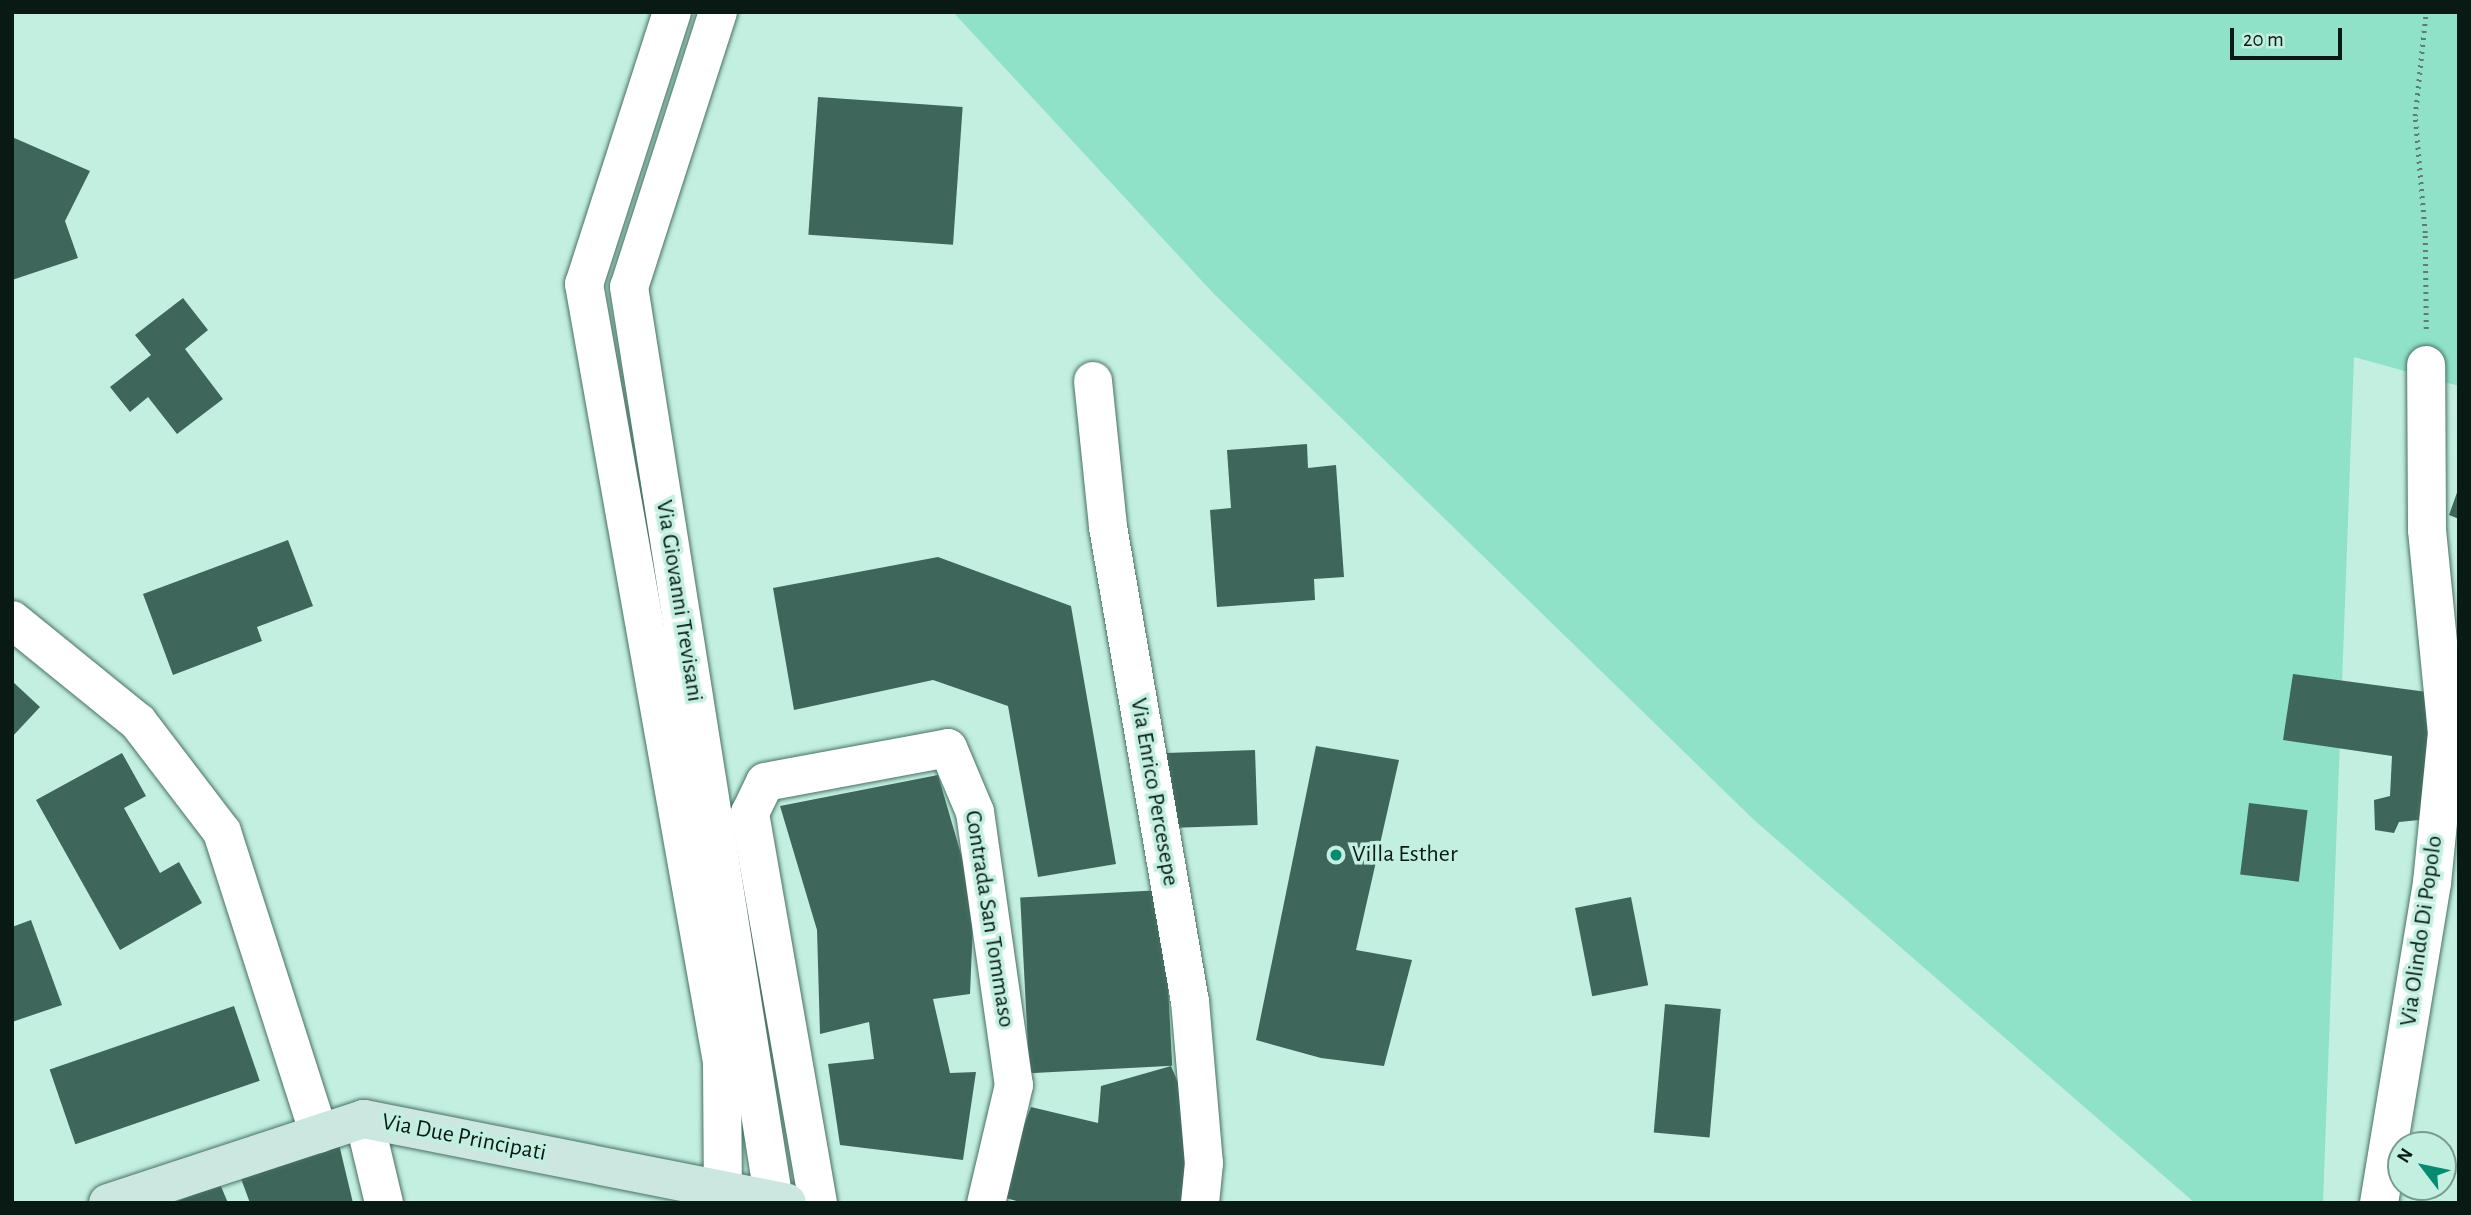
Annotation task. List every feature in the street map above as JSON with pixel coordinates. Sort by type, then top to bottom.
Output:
[{"type":"street","name":"Via Giovanni Trevisani","points":[[672,12],[583,284],[722,1062],[723,1191]]},
{"type":"street","name":"Via Giovanni Trevisani","points":[[718,12],[629,287],[780,1202]]},
{"type":"street","name":"Via Olindo Di Popolo","points":[[2379,1203],[2432,883],[2447,733],[2427,530],[2426,365]]},
{"type":"street","name":"Via Enrico Percesepe","points":[[1093,382],[1108,527],[1190,1001],[1205,1163],[1200,1203]]},
{"type":"street","points":[[12,620],[138,722],[222,832],[319,1134]]},
{"type":"street","name":"Contrada San Tommaso","points":[[818,1203],[750,813],[765,782],[948,748],[975,812],[1014,1085],[986,1203]]},
{"type":"street","name":"Via Due Principati","points":[[108,1203],[364,1119],[780,1202]]},
{"type":"street","points":[[364,1119],[384,1203]]},
{"type":"path","points":[[2426,12],[2415,116],[2425,233],[2426,365]]},
{"type":"green space","points":[[953,12],[2459,12],[2459,386],[2354,357],[2323,1203],[2195,1203],[1754,820],[1214,294]]},
{"type":"building","points":[[818,97],[963,107],[953,245],[808,235]]},
{"type":"building","points":[[12,137],[90,171],[65,221],[78,258],[12,280]]},
{"type":"building","points":[[183,298],[208,330],[185,349],[223,399],[177,434],[148,397],[130,412],[110,387],[151,355],[135,335]]},
{"type":"building","points":[[1307,444],[1308,468],[1336,465],[1344,577],[1314,579],[1315,600],[1217,607],[1210,510],[1231,508],[1227,450]]},
{"type":"building","points":[[2459,487],[2459,519],[2449,515]]},
{"type":"building","points":[[288,540],[313,606],[257,627],[262,641],[173,675],[143,594]]},
{"type":"building","points":[[938,557],[1071,606],[1116,864],[1038,877],[1008,706],[933,680],[794,710],[773,588]]},
{"type":"building","points":[[2293,674],[2427,692],[2437,789],[2429,819],[2399,822],[2394,833],[2375,830],[2374,800],[2390,796],[2392,756],[2283,740]]},
{"type":"building","points":[[12,681],[40,707],[12,737]]},
{"type":"building","name":"Villa Esther","points":[[1316,746],[1399,760],[1356,950],[1412,960],[1384,1066],[1321,1058],[1256,1040]]},
{"type":"building","points":[[1255,750],[1258,825],[1169,828],[1166,753]]},
{"type":"building","points":[[122,753],[146,796],[124,808],[160,873],[179,862],[202,903],[120,950],[36,800]]},
{"type":"building","points":[[938,775],[974,899],[970,994],[933,999],[950,1073],[976,1072],[963,1160],[840,1145],[828,1064],[874,1059],[869,1022],[820,1034],[817,930],[780,806]]},
{"type":"building","points":[[2249,803],[2308,810],[2299,882],[2240,874]]},
{"type":"building","points":[[1163,890],[1172,1066],[1029,1073],[1020,897]]},
{"type":"building","points":[[1631,897],[1648,985],[1592,996],[1575,908]]},
{"type":"building","points":[[31,920],[62,1005],[12,1022],[12,927]]},
{"type":"building","points":[[1665,1004],[1721,1009],[1710,1137],[1654,1133]]},
{"type":"building","points":[[234,1006],[260,1081],[75,1144],[50,1069]]},
{"type":"building","points":[[1171,1066],[1192,1115],[1186,1203],[1023,1203],[996,1195],[1031,1107],[1098,1123],[1101,1086]]},
{"type":"building","points":[[338,1140],[353,1203],[250,1203],[240,1176]]},
{"type":"building","points":[[220,1184],[228,1203],[173,1203]]},
{"type":"place","name":"Villa Esther","points":[[1336,855]]}]
